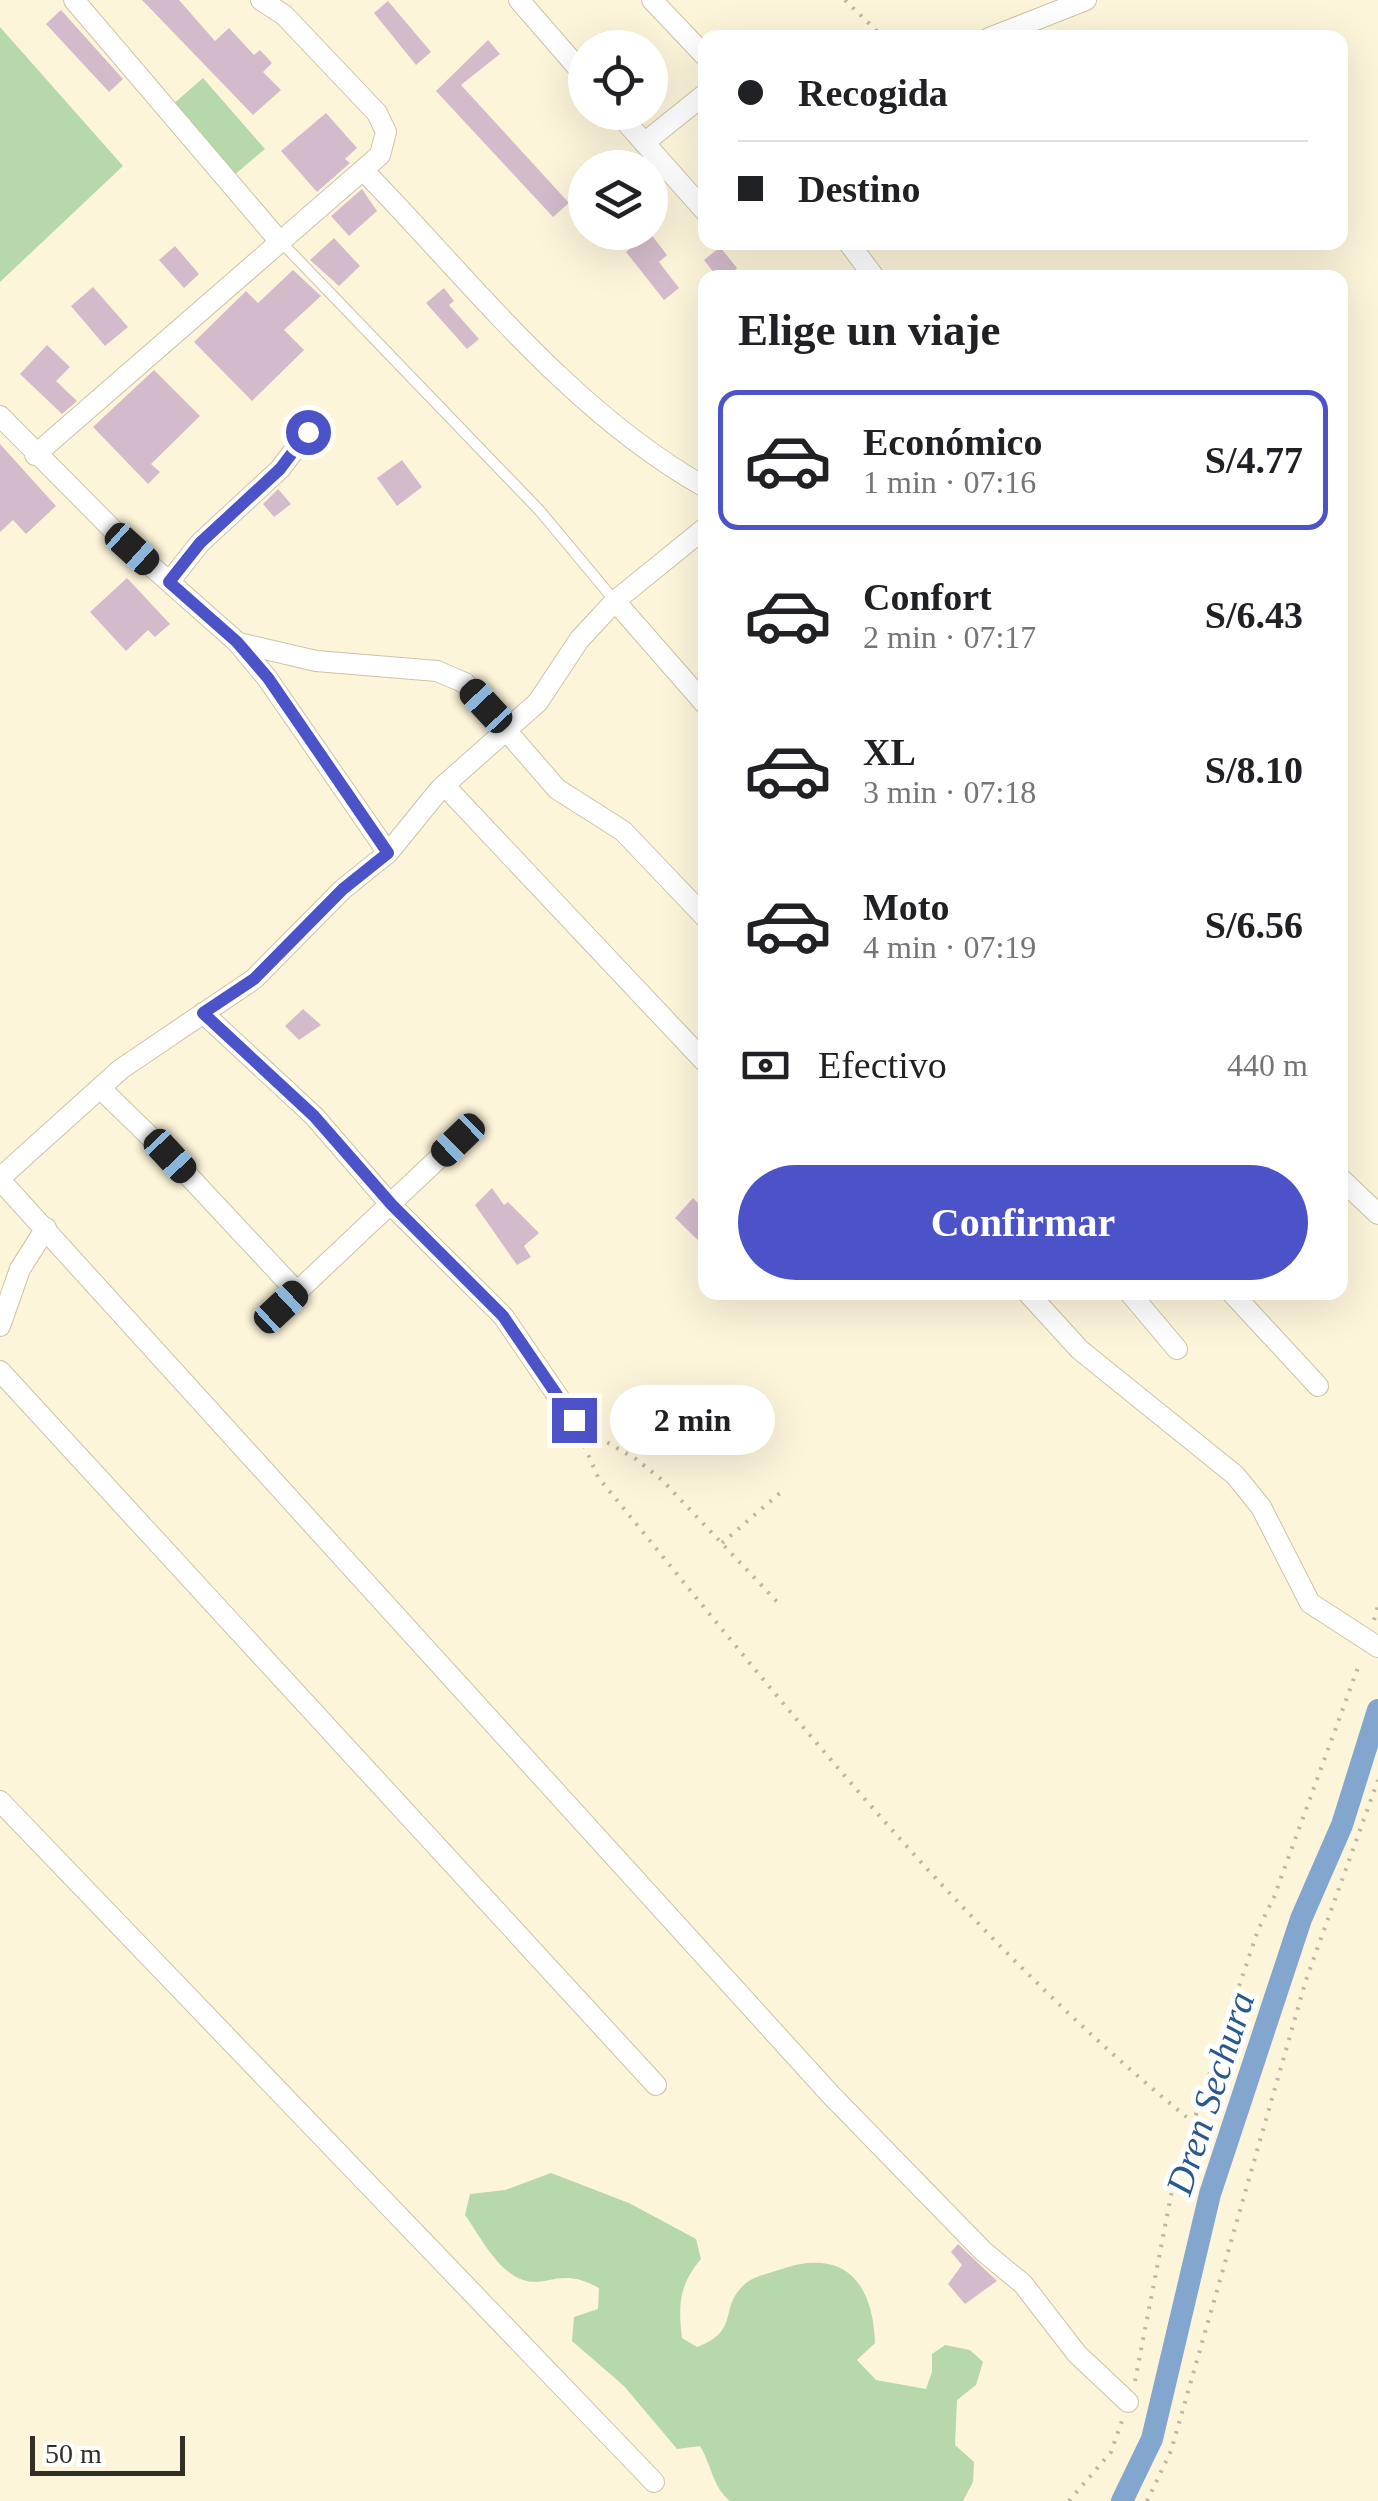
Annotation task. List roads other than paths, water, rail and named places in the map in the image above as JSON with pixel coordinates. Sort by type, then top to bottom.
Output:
[{"type":"street","points":[[74,0],[281,242]]},
{"type":"street","points":[[35,455],[380,155],[386,132],[377,113],[284,15],[261,0]]},
{"type":"street","points":[[519,0],[568,56]]},
{"type":"street","points":[[652,0],[698,49]]},
{"type":"street","points":[[1010,30],[1086,0]]},
{"type":"street","points":[[644,143],[698,100]]},
{"type":"street","points":[[633,130],[698,203]]},
{"type":"street","points":[[363,170],[597,411],[667,466],[698,483]]},
{"type":"street","points":[[854,250],[870,270]]},
{"type":"street","points":[[0,416],[35,455],[237,642],[268,678],[388,853]]},
{"type":"street","points":[[169,582],[200,543],[280,469],[308,432]]},
{"type":"street","points":[[698,538],[616,600],[580,640],[538,702],[444,786],[388,853],[343,889],[254,979],[100,1088],[0,1179],[349,1569],[831,2095],[984,2252],[1023,2284],[1087,2365],[1128,2402]]},
{"type":"street","points":[[616,600],[698,696]]},
{"type":"street","points":[[237,642],[316,662],[437,671],[464,684],[557,789],[623,831],[698,911]]},
{"type":"street","points":[[444,786],[698,1055]]},
{"type":"street","points":[[680,894],[698,893]]},
{"type":"street","points":[[203,1013],[314,1116],[392,1205],[503,1316],[574,1420]]},
{"type":"street","points":[[100,1088],[170,1156],[289,1300],[458,1140]]},
{"type":"street","points":[[1348,1186],[1378,1214]]},
{"type":"street","points":[[0,1326],[20,1269],[46,1228]]},
{"type":"street","points":[[1034,1300],[1080,1350],[1235,1475],[1261,1507],[1310,1603],[1372,1643]]},
{"type":"street","points":[[1136,1300],[1176,1349]]},
{"type":"street","points":[[1238,1300],[1318,1386]]},
{"type":"street","points":[[0,1371],[656,2085]]},
{"type":"street","points":[[0,1801],[654,2482]]},
{"type":"lane","points":[[281,242],[540,511],[616,600]]},
{"type":"waterway","name":"Dren Sechura","points":[[1122,2501],[1152,2439],[1210,2194],[1301,1919],[1342,1825],[1378,1710]]}]
